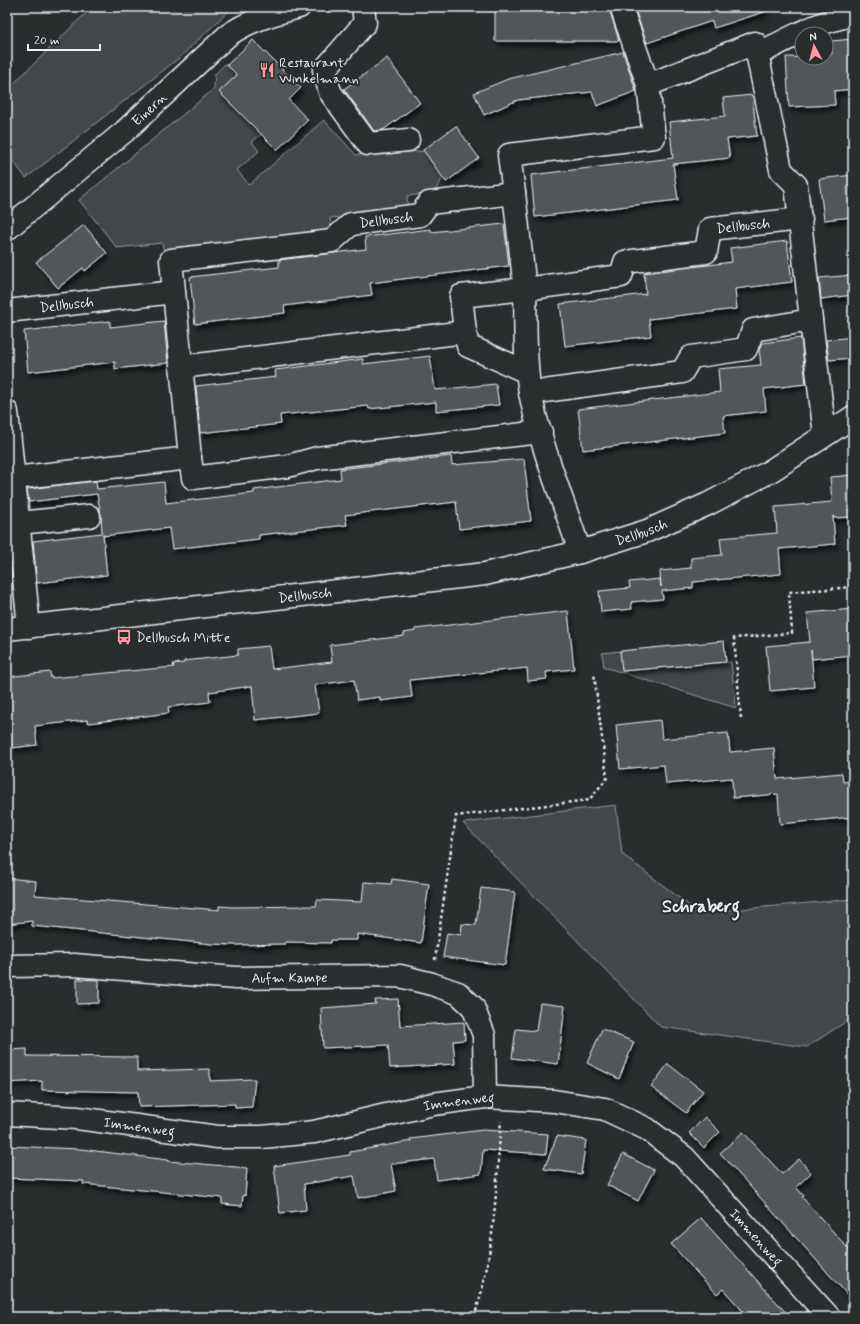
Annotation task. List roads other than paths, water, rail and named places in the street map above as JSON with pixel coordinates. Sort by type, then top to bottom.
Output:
[{"type":"street","name":"Einern","points":[[7,229],[125,130],[227,36],[240,26],[259,18],[299,7]]},
{"type":"street","points":[[363,7],[365,23],[324,70],[330,92],[368,144],[408,140]]},
{"type":"street","points":[[580,552],[541,432],[529,382],[524,289],[509,155],[654,137],[648,85],[620,7]]},
{"type":"street","points":[[758,54],[806,30],[853,15]]},
{"type":"street","points":[[648,85],[755,44],[781,170],[796,185],[825,435]]},
{"type":"street","name":"Dellbusch","points":[[514,193],[429,203],[420,215],[351,224],[332,241],[171,260],[192,478],[288,466],[317,458],[541,432]]},
{"type":"street","name":"Dellbusch","points":[[529,382],[468,346],[461,296],[621,276],[625,262],[706,252],[710,229],[801,219]]},
{"type":"street","name":"Dellbusch","points":[[7,311],[174,292]]},
{"type":"street","points":[[529,382],[682,372],[691,357],[746,349],[753,330],[812,320]]},
{"type":"street","points":[[181,368],[465,332]]},
{"type":"street","points":[[7,412],[29,627]]},
{"type":"street","name":"Dellbusch","points":[[7,629],[485,574],[580,552],[647,531],[708,504],[768,472],[853,417]]},
{"type":"street","points":[[14,478],[190,458]]},
{"type":"street","points":[[18,523],[88,516]]},
{"type":"street","name":"Aufm Kampe","points":[[7,966],[74,965],[236,978],[400,976],[432,984],[458,994],[473,1007],[484,1035],[494,1097]]},
{"type":"street","name":"Immenweg","points":[[7,1114],[77,1118],[218,1137],[262,1137],[314,1132],[433,1104],[494,1097],[554,1101],[605,1109],[647,1129],[684,1157],[829,1317]]},
{"type":"place","name":"Restaurant Winkelmann","points":[[267,70]]},
{"type":"place","name":"Dellbusch Mitte","points":[[124,637]]},
{"type":"district","name":"Schraberg","points":[[701,906]]}]
